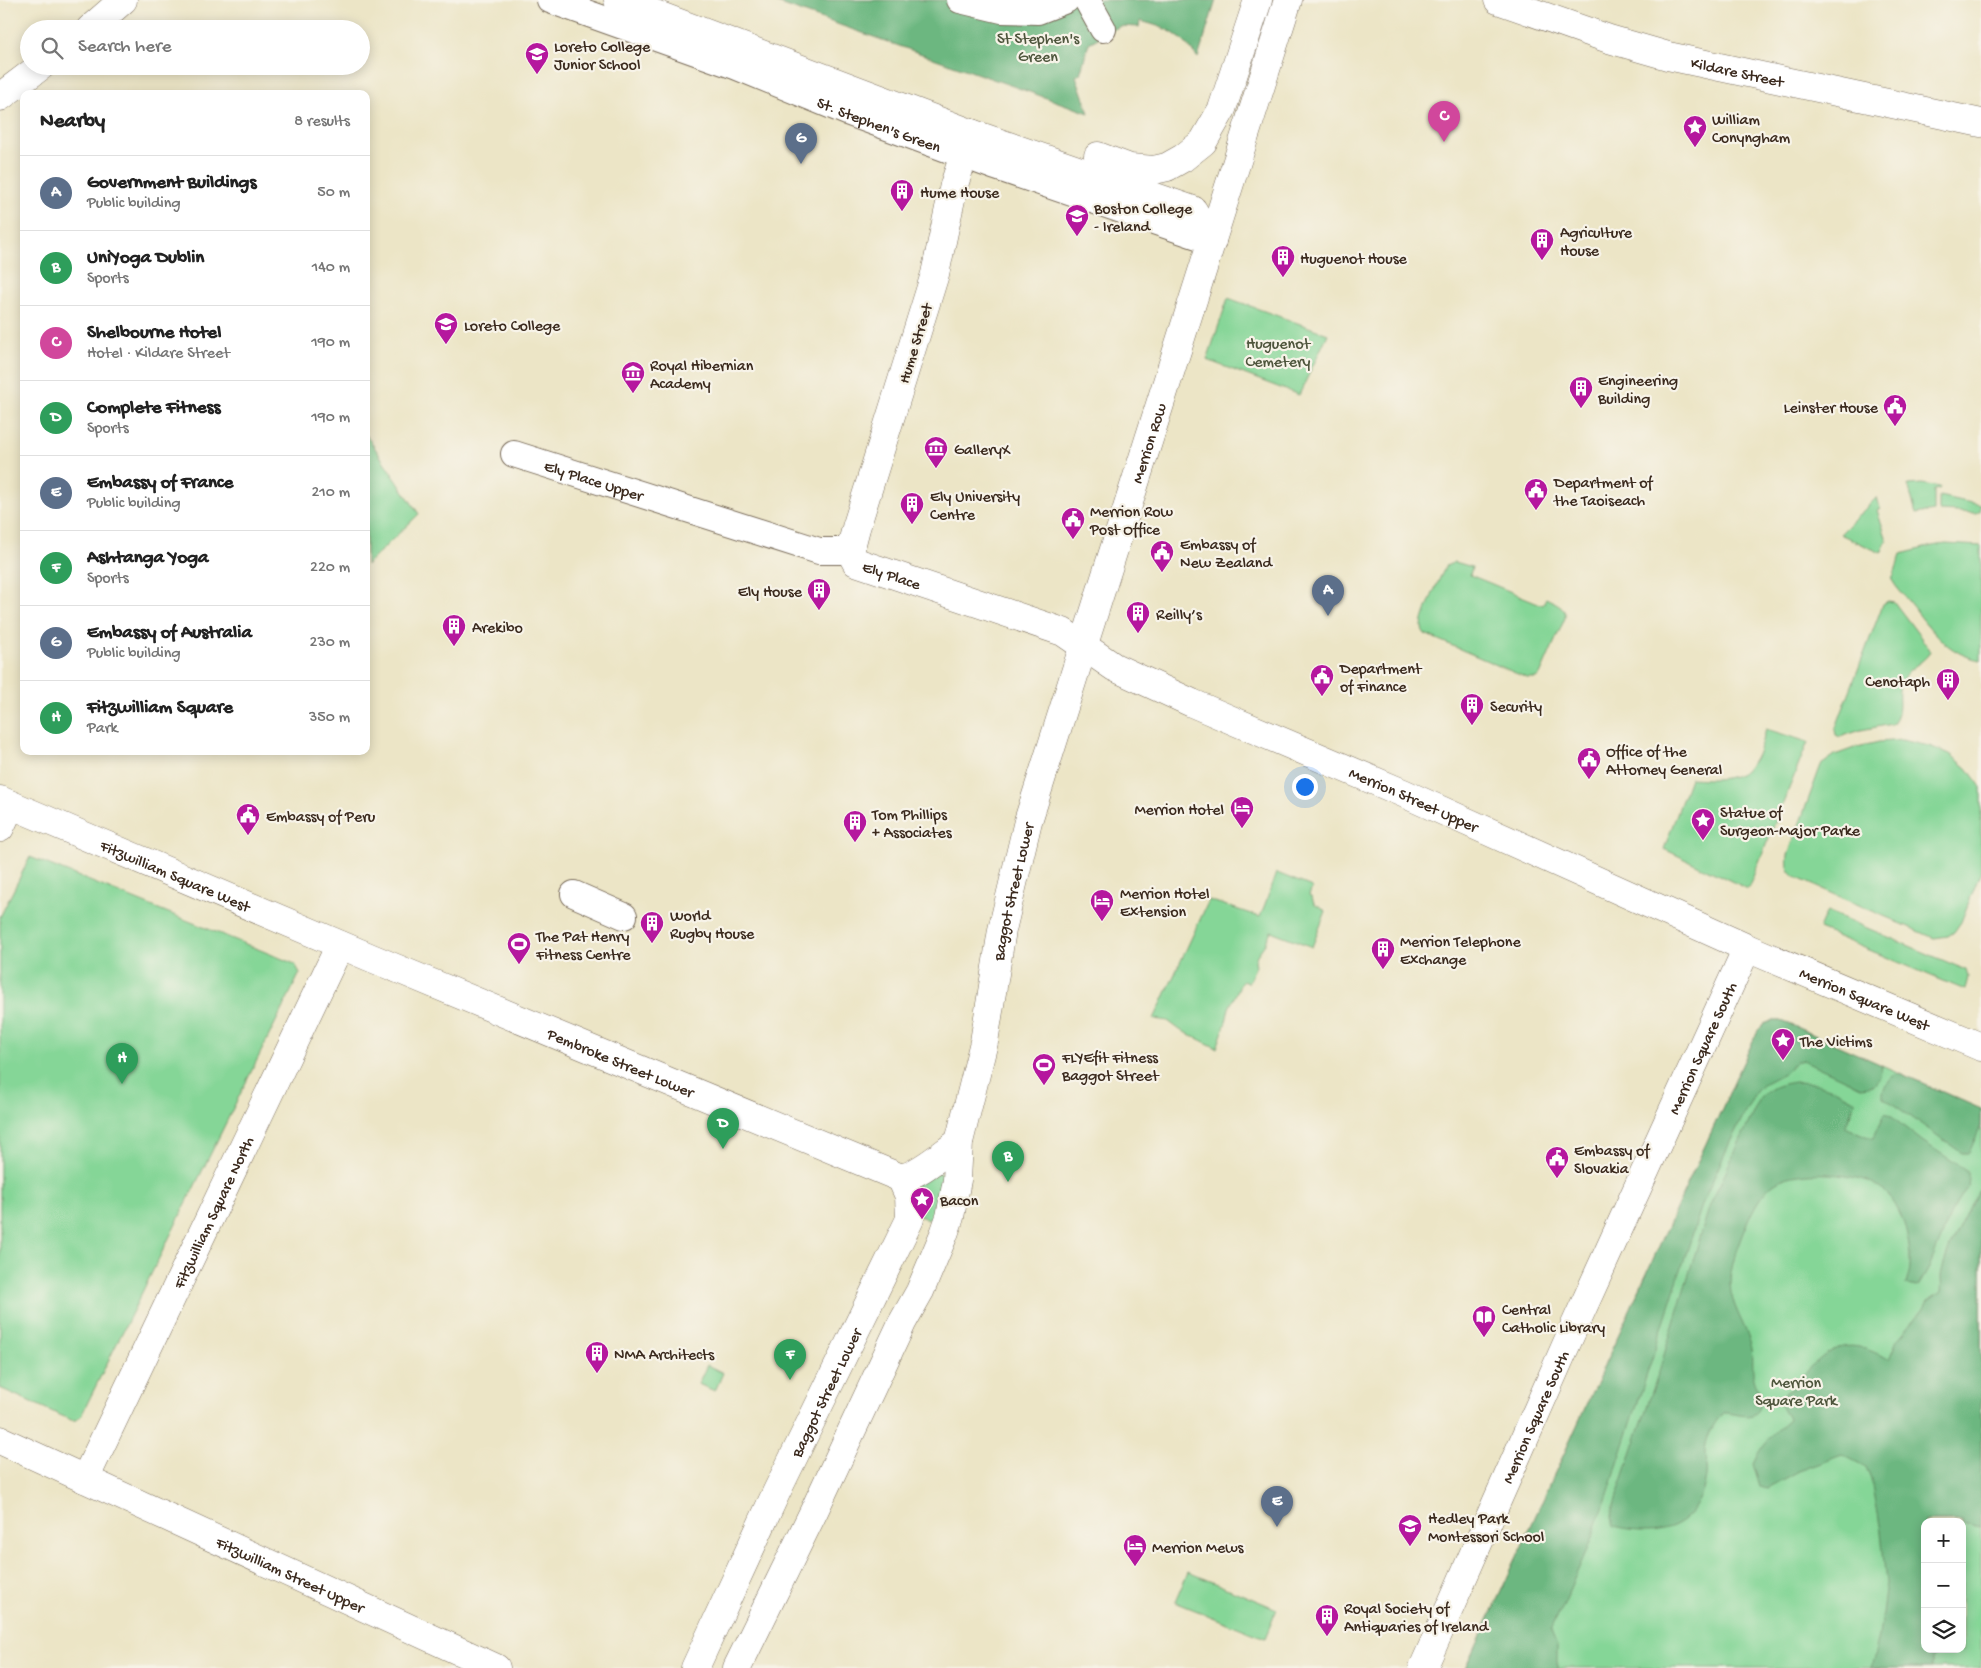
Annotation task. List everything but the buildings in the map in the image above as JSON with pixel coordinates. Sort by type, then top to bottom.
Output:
[{"type":"main road","points":[[100,20],[123,0]]},
{"type":"main road","name":"St. Stephen's Green","points":[[618,0],[974,142],[1193,210],[1212,241]]},
{"type":"main road","name":"St. Stephen's Green","points":[[974,142],[1046,138],[1130,168],[1154,170],[1167,167],[1183,158],[1203,142],[1214,126],[1222,109],[1258,0]]},
{"type":"main road","points":[[1212,241],[1288,0]]},
{"type":"main road","name":"Kildare Street","points":[[1498,0],[1609,39],[1668,56],[1981,123]]},
{"type":"main road","points":[[0,97],[29,75]]},
{"type":"main road","name":"Hume Street","points":[[850,551],[935,274],[954,184],[974,142]]},
{"type":"main road","name":"Merrion Row","points":[[1082,646],[1212,241]]},
{"type":"main road","name":"Ely Place","points":[[850,551],[856,562],[862,565],[1063,632],[1082,646]]},
{"type":"main road","name":"Merrion Street Upper","points":[[1082,646],[1114,667],[1192,703],[1410,796],[1748,948]]},
{"type":"main road","name":"Baggot Street Lower","points":[[737,1668],[814,1511],[902,1323],[920,1291],[950,1217],[957,1180],[959,1142],[984,1042],[1002,930],[1028,821],[1082,646]]},
{"type":"main road","name":"Fitzwilliam Square West","points":[[4,811],[340,945]]},
{"type":"main road","name":"Pembroke Street Lower","points":[[340,945],[901,1178]]},
{"type":"main road","name":"Fitzwilliam Square North","points":[[85,1479],[340,945]]},
{"type":"main road","name":"Merrion Square West","points":[[1748,948],[1981,1047]]},
{"type":"main road","name":"Merrion Square South","points":[[1423,1668],[1574,1327],[1748,948]]},
{"type":"main road","points":[[901,1178],[909,1177],[919,1171],[959,1142]]},
{"type":"main road","name":"Baggot Street Lower","points":[[696,1668],[776,1494],[910,1219],[909,1196],[901,1178]]},
{"type":"main road","name":"Fitzwilliam Street Upper","points":[[0,1440],[496,1668]]},
{"type":"street","name":"St. Stephen's Green","points":[[550,0],[735,66],[847,112],[974,142]]},
{"type":"street","points":[[960,0],[1002,10],[1038,11],[1066,0]]},
{"type":"street","points":[[1086,0],[1103,28]]},
{"type":"street","name":"Ely Place Upper","points":[[514,454],[674,506]]},
{"type":"street","name":"Ely Place","points":[[674,506],[819,551],[850,551]]},
{"type":"street","points":[[574,894],[624,916]]},
{"type":"green space","name":"St Stephen's Green","points":[[769,0],[1216,0],[1198,58],[1173,33],[1140,21],[1139,27],[1120,26],[1089,43],[1080,74],[1076,76],[1089,113]]},
{"type":"green space","name":"Huguenot Cemetery","points":[[1228,298],[1328,334],[1299,395],[1207,360]]},
{"type":"green space","points":[[370,441],[419,514],[370,561]]},
{"type":"green space","points":[[1922,484],[1940,487],[1934,490],[1934,511],[1916,514],[1908,485]]},
{"type":"green space","points":[[1939,496],[1981,505],[1980,511],[1976,513],[1939,511]]},
{"type":"green space","points":[[1877,497],[1880,508],[1877,510],[1887,540],[1881,553],[1840,534]]},
{"type":"green space","points":[[1946,544],[1981,546],[1981,660],[1958,652],[1940,638],[1892,580],[1901,554]]},
{"type":"green space","points":[[1455,562],[1472,567],[1470,575],[1543,605],[1546,598],[1562,608],[1565,618],[1540,675],[1536,678],[1527,678],[1425,634],[1422,629],[1423,621],[1432,596],[1446,566]]},
{"type":"green space","points":[[1888,601],[1894,602],[1930,652],[1908,671],[1902,680],[1899,692],[1898,713],[1892,724],[1861,730],[1840,737],[1836,735],[1835,730],[1883,604]]},
{"type":"green space","points":[[1766,729],[1808,742],[1748,889],[1664,849],[1690,778],[1724,778],[1740,774],[1755,759]]},
{"type":"green space","points":[[1902,740],[1929,746],[1950,754],[1967,768],[1981,787],[1981,871],[1961,922],[1954,932],[1948,936],[1934,938],[1795,877],[1788,867],[1788,855],[1821,765],[1835,755],[1857,747],[1879,742]]},
{"type":"green space","points":[[30,857],[295,964],[300,973],[81,1416],[76,1420],[71,1420],[0,1388],[0,917]]},
{"type":"green space","points":[[1277,873],[1312,887],[1309,896],[1314,904],[1326,911],[1312,947],[1271,931],[1257,955],[1256,966],[1248,983],[1242,981],[1229,1008],[1217,1048],[1180,1030],[1168,1021],[1154,1019],[1209,900],[1260,917]]},
{"type":"green space","points":[[1827,911],[1966,970],[1968,977],[1965,990],[1819,929]]},
{"type":"green space","name":"Merrion Square Park","points":[[1772,1021],[1781,1021],[1981,1109],[1981,1668],[1466,1668],[1758,1030],[1764,1024]]},
{"type":"green space","points":[[1772,1021],[1781,1021],[1789,1024],[1882,1065],[1880,1076],[1875,1085],[1861,1087],[1803,1060],[1795,1062],[1786,1072],[1763,1084],[1755,1093],[1703,1202],[1606,1500],[1590,1543],[1551,1631],[1557,1645],[1557,1663],[1559,1668],[1466,1668],[1758,1030],[1764,1024]]},
{"type":"green space","points":[[1897,1072],[1981,1109],[1981,1125],[1969,1153],[1962,1153],[1883,1097],[1887,1083]]},
{"type":"green space","points":[[1795,1082],[1814,1083],[1836,1090],[1856,1101],[1845,1127],[1873,1139],[1885,1113],[1888,1114],[1922,1141],[1966,1170],[1969,1177],[1968,1186],[1952,1211],[1929,1268],[1918,1287],[1906,1285],[1910,1271],[1910,1254],[1905,1229],[1895,1204],[1878,1186],[1857,1178],[1832,1174],[1792,1176],[1772,1185],[1755,1206],[1744,1230],[1730,1278],[1735,1307],[1747,1334],[1753,1355],[1753,1374],[1761,1397],[1759,1410],[1755,1414],[1746,1416],[1723,1413],[1716,1422],[1706,1442],[1706,1477],[1701,1494],[1694,1508],[1685,1518],[1674,1525],[1647,1531],[1614,1527],[1612,1516],[1615,1502],[1660,1368],[1710,1205],[1760,1098],[1776,1087]]},
{"type":"green space","points":[[938,1172],[943,1180],[932,1216],[929,1219],[918,1216],[915,1183]]},
{"type":"green space","points":[[1981,1187],[1981,1529],[1966,1526],[1966,1518],[1921,1518],[1921,1653],[1935,1653],[1932,1660],[1932,1668],[1871,1668],[1879,1636],[1886,1583],[1881,1531],[1873,1485],[1866,1467],[1843,1455],[1799,1471],[1768,1488],[1760,1486],[1753,1463],[1768,1439],[1789,1420],[1780,1403],[1786,1392],[1791,1390],[1808,1369],[1821,1358],[1839,1348],[1855,1346],[1889,1359],[1897,1340],[1923,1310],[1928,1301],[1941,1292],[1943,1266],[1963,1218]]},
{"type":"green space","points":[[707,1365],[723,1373],[715,1391],[698,1384]]},
{"type":"green space","points":[[1188,1572],[1277,1609],[1265,1638],[1175,1602]]},
{"type":"place","name":"Loreto College Junior School","points":[[537,75]]},
{"type":"place","name":"Shelbourne Hotel","points":[[1444,142]]},
{"type":"place","name":"William Conyngham","points":[[1695,148]]},
{"type":"place","name":"Embassy of Australia","points":[[801,164]]},
{"type":"place","name":"Hume House","points":[[902,212]]},
{"type":"place","name":"Boston College - Ireland","points":[[1077,237]]},
{"type":"place","name":"Agriculture House","points":[[1542,261]]},
{"type":"place","name":"Huguenot House","points":[[1283,278]]},
{"type":"place","name":"Loreto College","points":[[446,345]]},
{"type":"place","name":"Royal Hibernian Academy","points":[[633,394]]},
{"type":"place","name":"Engineering Building","points":[[1581,409]]},
{"type":"place","name":"Leinster House","points":[[1895,427]]},
{"type":"place","name":"GalleryX","points":[[936,469]]},
{"type":"place","name":"Department of the Taoiseach","points":[[1536,511]]},
{"type":"place","name":"Ely University Centre","points":[[912,525]]},
{"type":"place","name":"Merrion Row Post Office","points":[[1073,540]]},
{"type":"place","name":"Embassy of New Zealand","points":[[1162,573]]},
{"type":"place","name":"Ely House","points":[[819,611]]},
{"type":"place","name":"Government Buildings","points":[[1328,616]]},
{"type":"place","name":"Reilly’s","points":[[1138,634]]},
{"type":"place","name":"Arekibo","points":[[454,647]]},
{"type":"place","name":"Department of Finance","points":[[1322,697]]},
{"type":"place","name":"Cenotaph","points":[[1948,701]]},
{"type":"place","name":"Security","points":[[1472,726]]},
{"type":"place","name":"Office of the Attorney General","points":[[1589,780]]},
{"type":"place","name":"Merrion Hotel","points":[[1242,829]]},
{"type":"place","name":"Embassy of Peru","points":[[248,836]]},
{"type":"place","name":"Statue of Surgeon-Major Parke","points":[[1703,841]]},
{"type":"place","name":"Tom Phillips + Associates","points":[[855,843]]},
{"type":"place","name":"Merrion Hotel Extension","points":[[1102,922]]},
{"type":"place","name":"World Rugby House","points":[[652,944]]},
{"type":"place","name":"The Pat Henry Fitness Centre","points":[[519,965]]},
{"type":"place","name":"Merrion Telephone Exchange","points":[[1383,970]]},
{"type":"place","name":"The Victims","points":[[1783,1061]]},
{"type":"place","name":"Fitzwilliam Square","points":[[122,1084]]},
{"type":"place","name":"FLYEfit Fitness Baggot Street","points":[[1044,1086]]},
{"type":"place","name":"Complete Fitness","points":[[723,1149]]},
{"type":"place","name":"Embassy of Slovakia","points":[[1557,1179]]},
{"type":"place","name":"UniYoga Dublin","points":[[1008,1182]]},
{"type":"place","name":"Bacon","points":[[922,1220]]},
{"type":"place","name":"Central Catholic Library","points":[[1484,1338]]},
{"type":"place","name":"NMA Architects","points":[[597,1374]]},
{"type":"place","name":"Ashtanga Yoga","points":[[790,1380]]},
{"type":"place","name":"Embassy of France","points":[[1277,1527]]},
{"type":"place","name":"Hedley Park Montessori School","points":[[1410,1547]]},
{"type":"place","name":"Merrion Mews","points":[[1135,1567]]},
{"type":"place","name":"Royal Society of Antiquaries of Ireland","points":[[1327,1637]]}]
